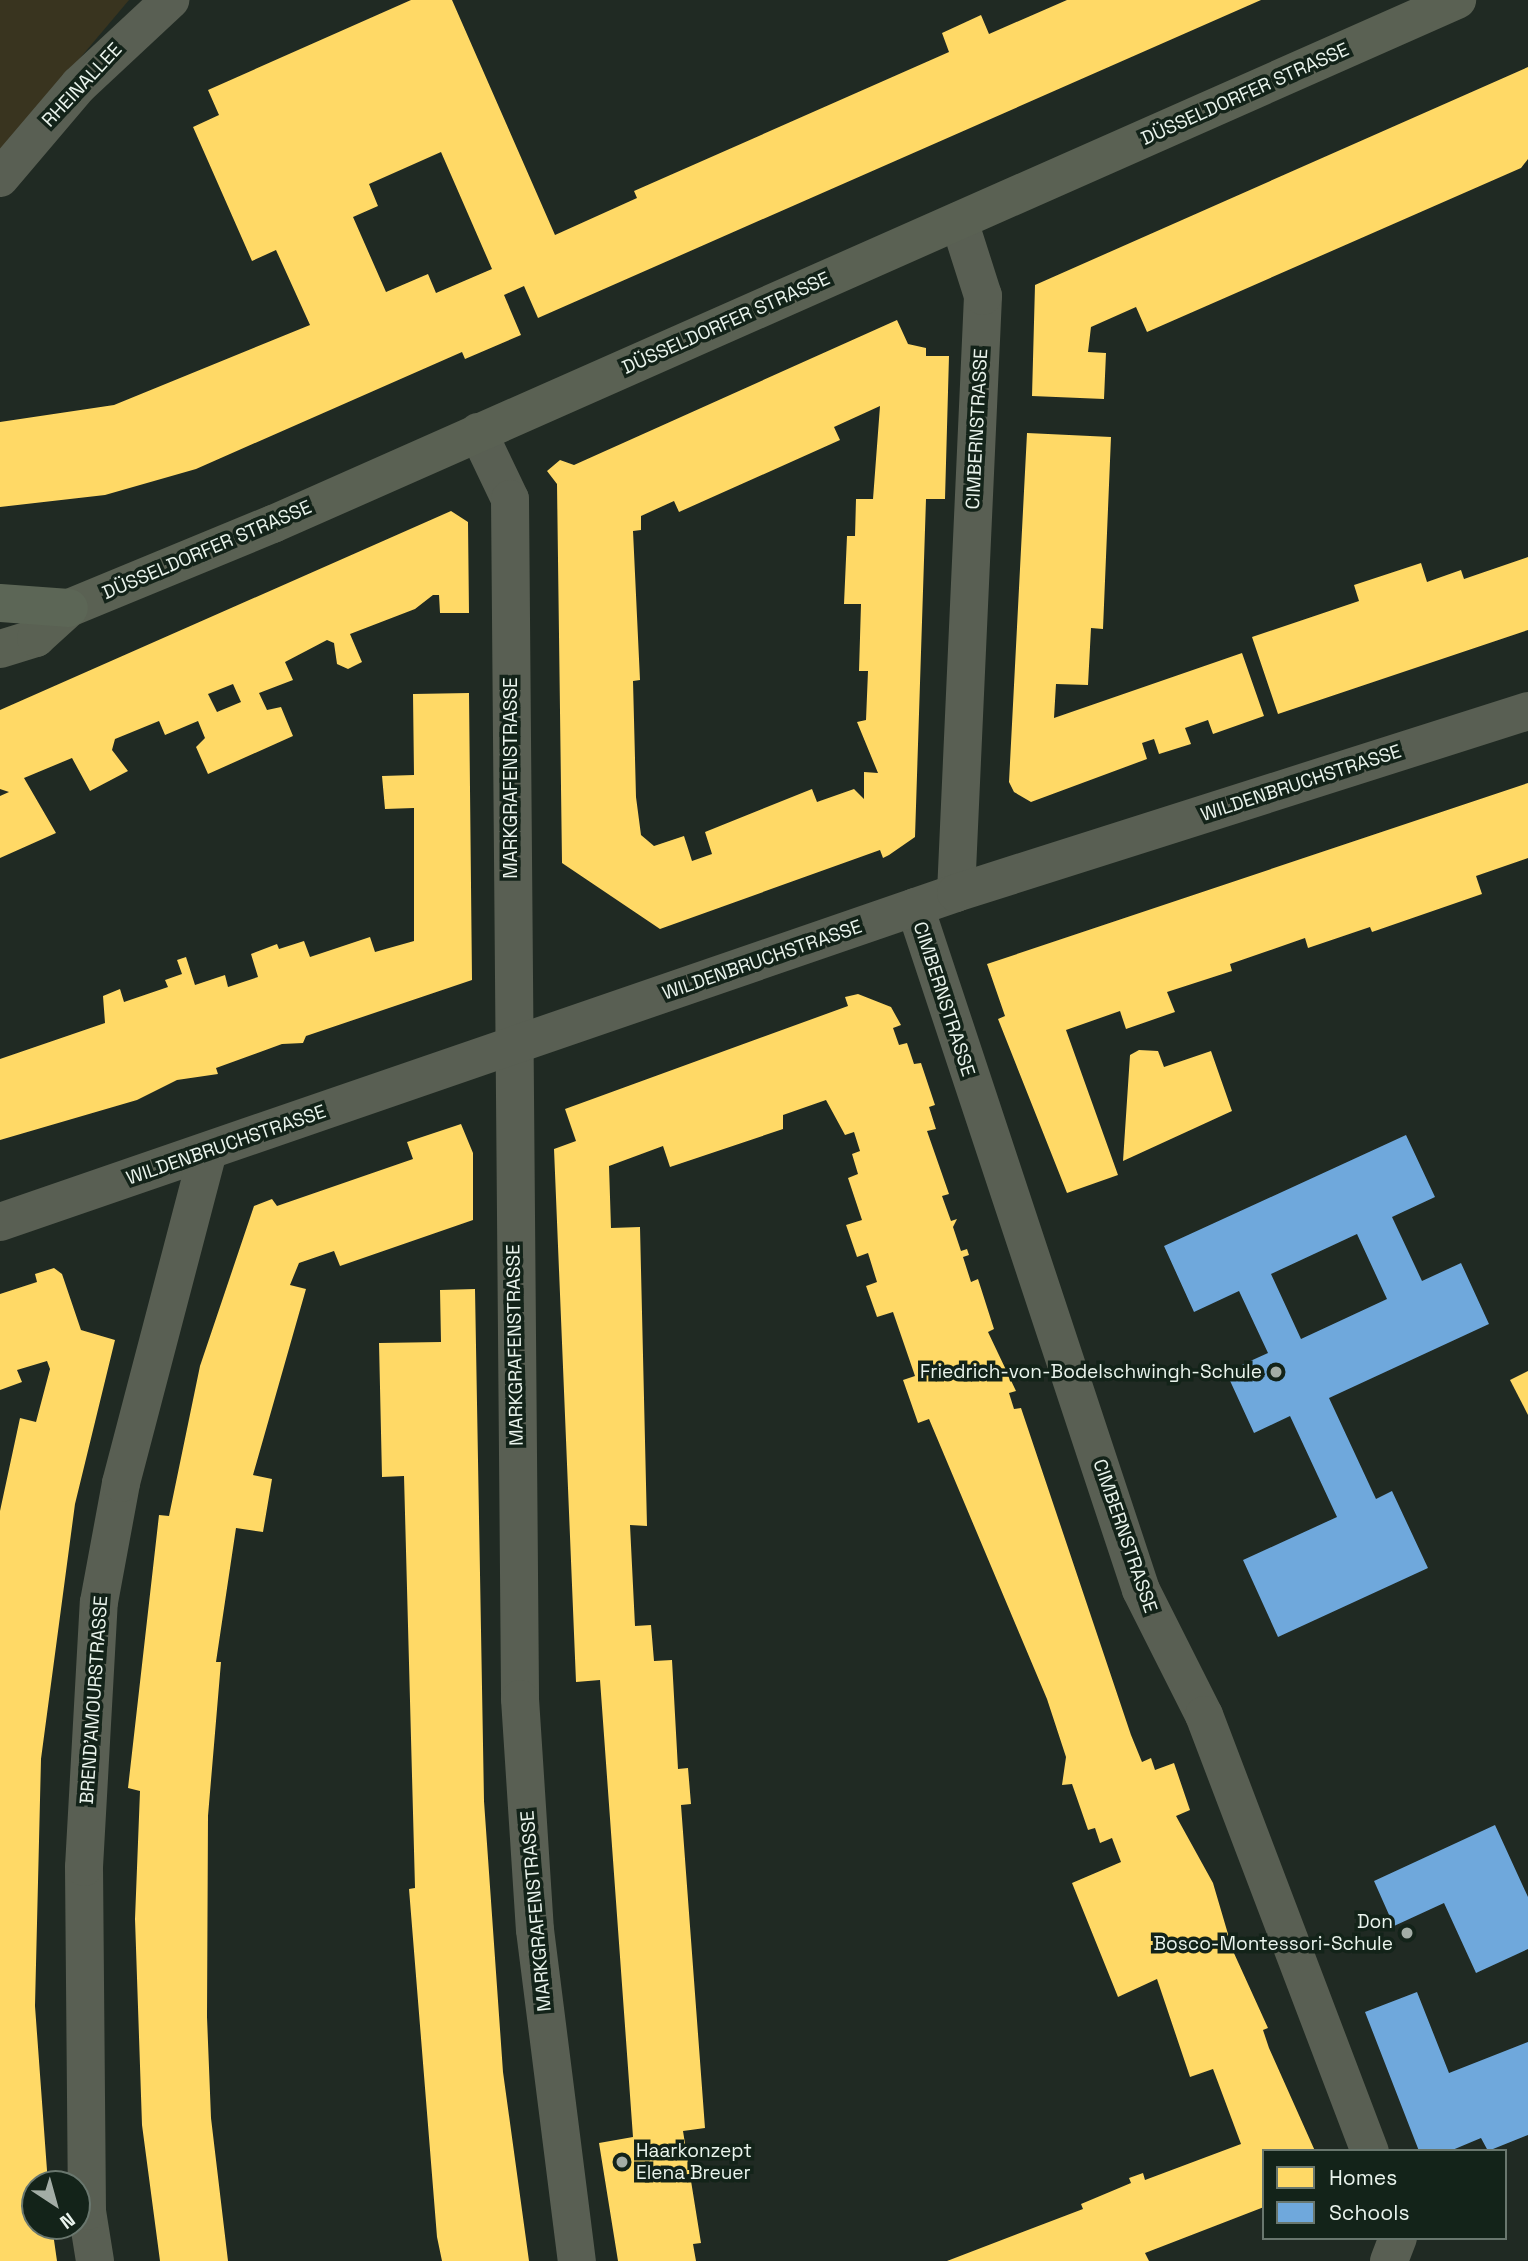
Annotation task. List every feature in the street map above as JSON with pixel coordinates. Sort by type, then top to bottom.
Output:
[{"type":"highway","points":[[0,603],[69,608]]},
{"type":"street","name":"RHEINALLEE","points":[[0,178],[79,85],[170,0]]},
{"type":"street","name":"DÜSSELDORFER STRASSE","points":[[0,649],[36,638],[69,608],[478,432],[1457,0]]},
{"type":"street","name":"CIMBERNSTRASSE","points":[[956,893],[983,296],[959,221]]},
{"type":"street","name":"MARKGRAFENSTRASSE","points":[[478,432],[510,499],[511,1046],[520,1699],[535,1930],[577,2261]]},
{"type":"street","name":"WILDENBRUCHSTRASSE","points":[[0,1222],[956,893],[1528,711]]},
{"type":"street","name":"CIMBERNSTRASSE","points":[[915,908],[1141,1590],[1204,1715],[1369,2149]]},
{"type":"street","name":"BREND'AMOURSTRASSE","points":[[94,2261],[87,2211],[83,1867],[99,1602],[121,1483],[208,1151]]},
{"type":"shaded area","points":[[0,0],[129,0],[0,153]]},
{"type":"building: Homes","points":[[411,0],[452,0],[555,235],[637,198],[634,191],[949,52],[942,33],[981,15],[989,34],[1067,0],[1261,0],[538,318],[524,286],[504,295],[521,335],[465,359],[462,352],[196,469],[105,495],[0,507],[0,422],[114,405],[310,325],[276,250],[252,261],[193,127],[219,115],[208,90]],"holes":[[[441,152],[492,269],[436,293],[428,274],[386,292],[353,217],[378,206],[369,184]]]},
{"type":"building: Homes","points":[[1528,67],[1528,159],[1521,168],[1147,332],[1136,307],[1091,327],[1088,352],[1106,353],[1104,399],[1032,396],[1035,285]]},
{"type":"building: Homes","points":[[897,320],[908,344],[926,348],[926,356],[949,356],[945,499],[926,499],[915,837],[883,858],[880,850],[660,929],[562,863],[557,484],[547,471],[560,460],[574,465]],"holes":[[[880,406],[873,499],[856,499],[855,536],[847,536],[844,604],[861,604],[859,671],[868,671],[866,720],[857,722],[878,773],[864,772],[864,799],[854,789],[817,802],[812,789],[705,832],[712,854],[692,861],[684,836],[654,846],[641,835],[636,797],[633,681],[640,680],[633,531],[641,530],[641,516],[674,501],[679,512],[840,440],[834,427]]]},
{"type":"building: Homes","points":[[1027,433],[1111,437],[1103,629],[1091,628],[1088,685],[1056,684],[1054,718],[1242,653],[1264,716],[1213,734],[1208,720],[1185,728],[1191,744],[1159,754],[1154,739],[1142,743],[1147,759],[1031,802],[1014,792],[1009,782]]},
{"type":"building: Homes","points":[[451,511],[468,522],[469,613],[440,613],[439,595],[433,595],[415,609],[350,634],[362,662],[348,669],[337,664],[334,643],[327,640],[285,662],[293,680],[259,693],[267,710],[281,707],[293,736],[208,774],[196,747],[205,738],[198,721],[165,735],[159,721],[115,739],[112,750],[128,771],[90,791],[72,758],[24,778],[56,833],[0,858],[0,796],[9,792],[0,789],[0,710]],"holes":[[[233,684],[241,702],[217,712],[208,694]]]},
{"type":"building: Homes","points":[[1528,557],[1528,630],[1278,714],[1252,637],[1359,601],[1354,585],[1421,563],[1427,582],[1461,570],[1464,579]]},
{"type":"building: Homes","points":[[469,693],[472,980],[306,1036],[303,1043],[282,1044],[216,1068],[218,1074],[177,1080],[137,1100],[0,1140],[0,1059],[105,1023],[103,996],[120,989],[124,1002],[168,987],[165,980],[182,974],[177,960],[186,957],[195,985],[225,975],[228,987],[258,977],[251,954],[277,944],[279,949],[304,941],[310,957],[370,937],[375,952],[414,941],[414,808],[385,809],[382,776],[414,775],[413,694]]},
{"type":"building: Homes","points":[[1528,783],[1528,858],[1476,876],[1482,894],[1372,932],[1370,927],[1308,948],[1305,938],[1230,964],[1232,971],[1167,992],[1175,1012],[1126,1029],[1120,1011],[1066,1030],[1118,1175],[1067,1193],[998,1019],[1005,1016],[987,964]]},
{"type":"building: Homes","points":[[858,994],[891,1007],[901,1025],[893,1028],[899,1045],[907,1043],[914,1064],[921,1063],[935,1105],[929,1107],[936,1129],[927,1131],[949,1194],[942,1196],[951,1221],[957,1219],[953,1227],[961,1251],[967,1249],[969,1255],[963,1257],[971,1282],[978,1279],[994,1329],[988,1332],[1016,1391],[1009,1393],[1014,1409],[1021,1408],[1131,1735],[1142,1762],[1151,1758],[1155,1770],[1174,1763],[1190,1810],[1176,1816],[1213,1883],[1233,1951],[1268,2028],[1263,2030],[1269,2048],[1314,2149],[1262,2149],[1262,2208],[1145,2253],[1149,2261],[947,2261],[1083,2209],[1081,2204],[1131,2183],[1129,2178],[1143,2173],[1145,2180],[1241,2144],[1213,2069],[1190,2077],[1157,1979],[1118,1997],[1072,1883],[1121,1862],[1112,1838],[1100,1843],[1095,1828],[1088,1830],[1072,1784],[1062,1785],[1066,1757],[1047,1699],[929,1419],[918,1423],[903,1380],[915,1376],[893,1312],[877,1317],[866,1286],[877,1282],[868,1253],[857,1257],[846,1225],[862,1220],[848,1178],[858,1174],[852,1154],[860,1151],[854,1132],[845,1135],[826,1100],[783,1115],[783,1129],[670,1167],[663,1146],[609,1166],[611,1228],[640,1227],[647,1526],[630,1525],[635,1626],[651,1625],[654,1661],[672,1660],[678,1769],[688,1768],[691,1804],[681,1805],[705,2128],[683,2131],[701,2243],[693,2244],[696,2261],[618,2261],[599,2143],[633,2137],[600,1680],[576,1682],[554,1149],[576,1141],[565,1109],[848,1006],[845,997]]},
{"type":"building: Homes","points":[[1139,1050],[1158,1051],[1164,1067],[1211,1051],[1232,1111],[1123,1161],[1130,1055]]},
{"type":"building: Homes","points":[[461,1124],[473,1153],[473,1220],[340,1266],[334,1251],[299,1263],[290,1285],[306,1289],[253,1475],[272,1479],[263,1532],[236,1528],[216,1662],[221,1662],[208,1816],[207,2017],[211,2118],[228,2261],[160,2261],[142,2125],[135,1919],[140,1791],[128,1788],[159,1515],[169,1516],[200,1366],[254,1206],[272,1199],[277,1206],[413,1159],[407,1142]]},
{"type":"building: Homes","points":[[54,1268],[62,1274],[81,1330],[115,1340],[75,1504],[41,1759],[35,2006],[47,2170],[21,2170],[21,2240],[54,2240],[57,2261],[0,2261],[0,1511],[20,1418],[36,1422],[50,1369],[47,1361],[17,1370],[22,1382],[0,1390],[0,1294],[37,1282],[35,1274]]},
{"type":"building: Homes","points":[[475,1289],[484,1801],[503,2072],[529,2261],[442,2261],[437,2237],[409,1889],[415,1888],[404,1476],[382,1477],[379,1343],[441,1342],[440,1290]]},
{"type":"building: Homes","points":[[1528,1371],[1528,1415],[1510,1380]]},
{"type":"building: Schools","points":[[1406,1135],[1435,1197],[1392,1217],[1422,1281],[1461,1263],[1489,1324],[1329,1398],[1376,1499],[1392,1491],[1428,1568],[1278,1637],[1243,1560],[1337,1517],[1290,1416],[1254,1433],[1226,1372],[1268,1353],[1239,1291],[1194,1312],[1164,1246]],"holes":[[[1357,1234],[1387,1299],[1301,1339],[1271,1274]]]},
{"type":"building: Schools","points":[[1495,1825],[1528,1897],[1528,1949],[1476,1973],[1444,1903],[1394,1926],[1374,1881]]},
{"type":"building: Schools","points":[[1417,1992],[1449,2073],[1528,2042],[1528,2135],[1493,2149],[1487,2149],[1481,2138],[1455,2149],[1418,2149],[1365,2012]]},
{"type":"place","name":"Friedrich-von-Bodelschwingh-Schule","points":[[1276,1372]]},
{"type":"place","name":"Don Bosco-Montessori-Schule","points":[[1407,1933]]},
{"type":"place","name":"Haarkonzept Elena Breuer","points":[[622,2162]]}]
